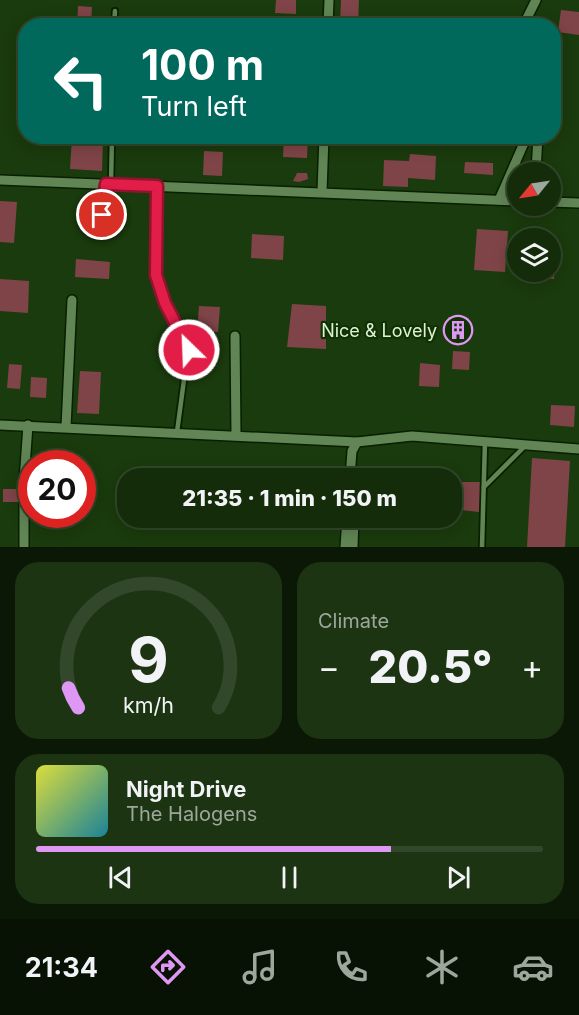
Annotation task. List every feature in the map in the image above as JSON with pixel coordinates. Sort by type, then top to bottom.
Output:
[{"type":"street","points":[[328,18],[329,0]]},
{"type":"street","points":[[527,18],[536,0]]},
{"type":"street","points":[[322,192],[324,144]]},
{"type":"street","points":[[499,200],[524,144]]},
{"type":"street","points":[[537,162],[538,144]]},
{"type":"street","points":[[0,180],[507,200]]},
{"type":"street","points":[[561,202],[579,203]]},
{"type":"street","points":[[66,427],[72,300]]},
{"type":"street","points":[[235,336],[236,435]]},
{"type":"street","points":[[0,424],[357,442],[412,436],[579,449]]},
{"type":"street","points":[[24,547],[24,481],[28,425]]},
{"type":"street","points":[[351,468],[352,451],[357,442]]},
{"type":"street","points":[[356,468],[357,442]]},
{"type":"street","points":[[345,547],[346,528]]},
{"type":"street","points":[[353,547],[354,528]]},
{"type":"lane","points":[[115,11],[115,18]]},
{"type":"lane","points":[[92,220],[102,215],[104,211],[111,144]]},
{"type":"lane","points":[[157,186],[156,275],[165,303],[189,350],[177,432]]},
{"type":"lane","points":[[482,547],[485,441]]},
{"type":"lane","points":[[484,487],[526,445]]},
{"type":"building","points":[[276,0],[296,0],[296,14],[275,13]]},
{"type":"building","points":[[341,0],[359,0],[358,18],[340,18]]},
{"type":"building","points":[[78,6],[92,7],[91,18],[77,18]]},
{"type":"building","points":[[561,10],[579,12],[579,35],[561,32]]},
{"type":"building","points":[[72,144],[103,144],[102,171],[70,169]]},
{"type":"building","points":[[284,144],[308,144],[307,158],[283,157]]},
{"type":"building","points":[[204,151],[223,152],[222,176],[203,175]]},
{"type":"building","points":[[410,154],[436,156],[435,180],[408,178],[408,187],[383,186],[384,160],[409,161]]},
{"type":"building","points":[[465,162],[493,163],[493,175],[464,173]]},
{"type":"building","points":[[297,173],[307,173],[308,179],[293,181]]},
{"type":"building","points":[[0,201],[17,202],[14,243],[0,242]]},
{"type":"building","points":[[477,229],[507,231],[505,272],[474,270]]},
{"type":"building","points":[[252,234],[284,236],[283,260],[251,258]]},
{"type":"building","points":[[76,259],[110,262],[109,279],[75,277]]},
{"type":"building","points":[[0,279],[29,281],[28,313],[0,311]]},
{"type":"building","points":[[292,304],[326,306],[326,349],[287,347]]},
{"type":"building","points":[[199,306],[220,307],[218,332],[197,331]]},
{"type":"building","name":"Nice & Lovely","points":[[448,317],[469,318],[468,342],[447,341]]},
{"type":"building","points":[[453,351],[470,352],[469,370],[452,369]]},
{"type":"building","points":[[420,363],[440,365],[439,387],[419,386]]},
{"type":"building","points":[[9,364],[22,365],[20,389],[7,388]]},
{"type":"building","points":[[80,371],[101,372],[99,414],[77,413]]},
{"type":"building","points":[[31,377],[47,378],[46,398],[30,397]]},
{"type":"building","points":[[551,405],[575,406],[574,427],[550,425]]},
{"type":"building","points":[[532,458],[570,461],[565,547],[527,547]]},
{"type":"building","points":[[462,482],[482,482],[479,512],[462,510]]},
{"type":"building","points":[[3,489],[18,489],[18,502],[3,502]]},
{"type":"place","name":"Nice & Lovely","points":[[458,330]]},
{"type":"route","points":[[102,215],[106,184],[157,186],[156,275],[161,294],[189,350]]}]
